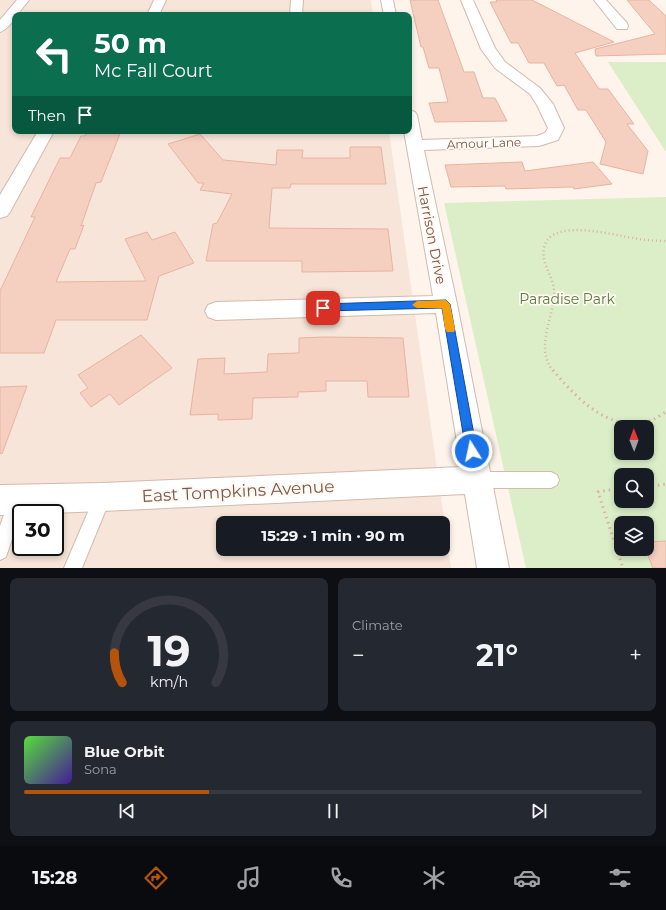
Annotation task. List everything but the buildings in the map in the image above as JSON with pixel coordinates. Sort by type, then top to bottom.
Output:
[{"type":"street","points":[[13,12],[23,0]]},
{"type":"street","points":[[154,12],[160,0]]},
{"type":"street","points":[[296,12],[297,0]]},
{"type":"street","points":[[387,0],[389,12]]},
{"type":"street","name":"Amour Lane","points":[[412,129],[539,141],[552,136],[556,128],[545,104],[535,91],[500,64],[488,49],[467,0]]},
{"type":"street","points":[[600,0],[622,26]]},
{"type":"street","points":[[0,28],[12,13]]},
{"type":"street","points":[[0,212],[44,134]]},
{"type":"street","name":"Harrison Drive","points":[[412,134],[446,304],[493,568]]},
{"type":"street","points":[[216,311],[446,304]]},
{"type":"street","name":"East Tompkins Avenue","points":[[9,500],[477,480]]},
{"type":"lane","points":[[477,480],[551,480]]},
{"type":"lane","points":[[73,568],[103,497]]},
{"type":"lane","points":[[0,551],[9,500]]},
{"type":"path","points":[[666,241],[636,239],[584,230],[565,231],[549,238],[544,249],[544,256],[554,290],[544,346],[547,362],[566,386],[582,401],[610,419],[625,423],[639,423],[651,421],[666,412]]},
{"type":"path","points":[[654,485],[666,484]]},
{"type":"path","points":[[614,489],[598,492],[624,568]]},
{"type":"shaded area","points":[[0,0],[371,0],[373,12],[12,12],[12,134],[389,134],[444,516],[216,516],[216,556],[449,556],[451,568],[0,568]]},
{"type":"green space","points":[[608,62],[666,62],[666,152]]},
{"type":"green space","name":"Paradise Park","points":[[666,197],[666,568],[526,568],[444,203]]},
{"type":"slow traffic","points":[[417,305],[446,304],[450,329]]},
{"type":"route","points":[[323,308],[446,304],[472,451]]}]
